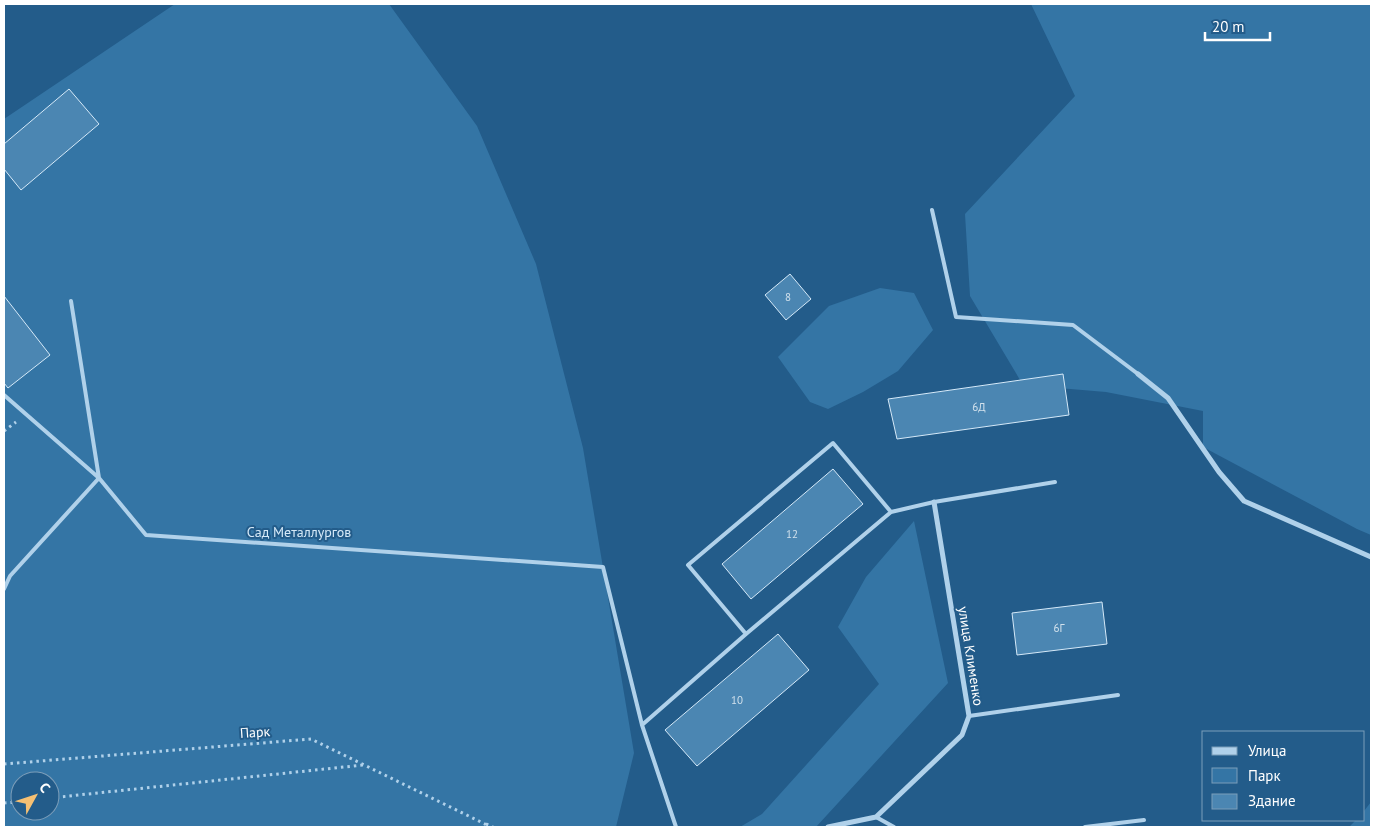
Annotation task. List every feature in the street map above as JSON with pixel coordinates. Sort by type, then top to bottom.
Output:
[{"type":"street","points":[[1138,374],[1168,398],[1219,472],[1244,501],[1371,557]]},
{"type":"street","name":"улица Клименко","points":[[876,817],[962,735],[969,716],[934,502]]},
{"type":"street","points":[[828,827],[876,817]]},
{"type":"lane","points":[[932,210],[956,317],[1073,325],[1138,374]]},
{"type":"lane","points":[[71,301],[99,478]]},
{"type":"lane","points":[[4,395],[99,478],[146,535],[603,568],[642,724],[676,827]]},
{"type":"lane","points":[[746,634],[688,565],[802,469],[833,443],[891,512]]},
{"type":"lane","points":[[4,588],[10,576],[99,478]]},
{"type":"lane","points":[[642,724],[891,512],[934,502],[1055,482]]},
{"type":"lane","points":[[969,716],[1118,695]]},
{"type":"lane","points":[[876,817],[894,827]]},
{"type":"lane","points":[[1085,827],[1144,820]]},
{"type":"path","name":"Парк","points":[[4,764],[311,739],[485,826],[493,827]]},
{"type":"path","points":[[60,797],[364,765]]},
{"type":"green space","name":"Сад Металлургов","points":[[175,4],[389,4],[477,126],[536,264],[583,448],[634,753],[616,827],[4,827],[4,119]]},
{"type":"green space","points":[[1031,4],[1371,4],[1371,535],[1203,447],[1203,411],[1106,392],[1023,385],[970,296],[965,214],[1075,96]]},
{"type":"green space","points":[[880,288],[914,293],[933,330],[898,371],[863,392],[828,409],[810,402],[778,357],[829,306]]},
{"type":"green space","points":[[914,521],[948,683],[816,827],[740,827],[762,814],[879,684],[838,627],[866,577]]},
{"type":"green space","points":[[1371,802],[1371,827],[1349,827],[1355,821],[1365,821],[1365,810]]},
{"type":"building","points":[[69,89],[99,124],[21,190],[4,169],[4,144]]},
{"type":"building","points":[[790,274],[811,299],[786,320],[765,295]]},
{"type":"building","points":[[4,296],[50,355],[8,388],[4,383]]},
{"type":"building","points":[[1063,374],[1069,415],[897,439],[888,399]]},
{"type":"building","points":[[833,469],[863,504],[751,599],[722,564]]},
{"type":"building","points":[[1102,602],[1107,644],[1017,655],[1012,613]]},
{"type":"building","points":[[778,634],[809,670],[697,766],[665,730]]}]
